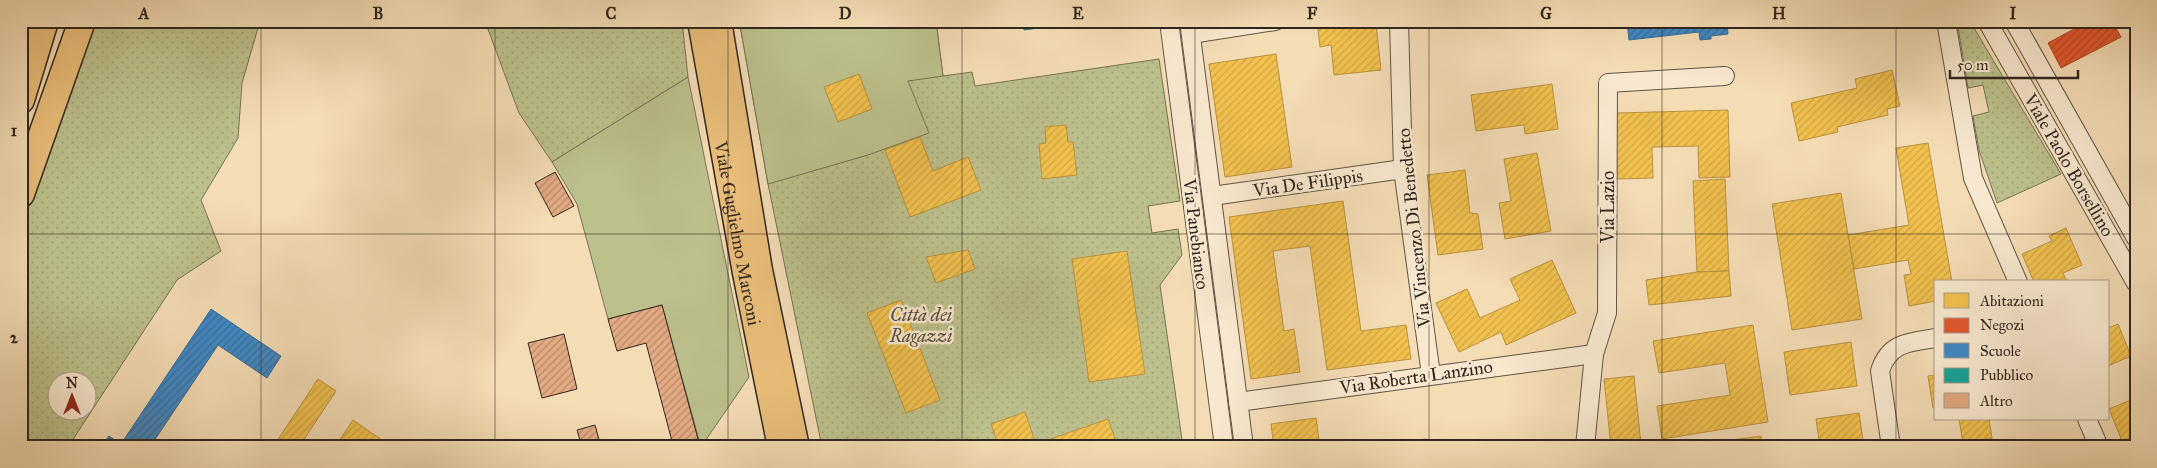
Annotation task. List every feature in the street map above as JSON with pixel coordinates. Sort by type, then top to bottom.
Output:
[{"type":"highway","points":[[21,100],[45,21]]},
{"type":"highway","points":[[21,194],[82,21]]},
{"type":"main road","name":"Viale Guglielmo Marconi","points":[[699,21],[744,273],[779,447]]},
{"type":"main road","name":"Viale Guglielmo Marconi","points":[[720,21],[761,270],[798,447]]},
{"type":"street","name":"Via Panebianco","points":[[1169,21],[1224,447]]},
{"type":"street","points":[[1190,27],[1275,21]]},
{"type":"street","name":"Via Vincenzo Di Benedetto","points":[[1398,21],[1403,169],[1431,375]]},
{"type":"street","points":[[1946,21],[1973,178],[2017,280]]},
{"type":"street","name":"Viale Paolo Borsellino","points":[[1987,21],[2136,283]]},
{"type":"street","name":"Viale Paolo Borsellino","points":[[2014,21],[2128,214],[2136,238]]},
{"type":"street","name":"Via Panebianco","points":[[1190,27],[1244,447]]},
{"type":"street","name":"Via Lazio","points":[[1586,447],[1594,354],[1607,313],[1608,83],[1725,76]]},
{"type":"street","name":"Via De Filippis","points":[[1212,196],[1403,169]]},
{"type":"street","points":[[1891,447],[1880,371],[1884,360],[1892,349],[1910,342],[1934,338]]},
{"type":"street","name":"Via Roberta Lanzino","points":[[1238,402],[1594,354]]},
{"type":"street","points":[[2087,420],[2099,447]]},
{"type":"green space","points":[[93,21],[260,21],[242,83],[238,138],[201,200],[221,251],[177,280],[98,401],[98,370],[48,370],[48,420],[86,420],[68,447],[21,447],[21,228],[81,65]]},
{"type":"green space","points":[[485,21],[682,21],[688,77],[552,162],[519,113]]},
{"type":"green space","name":"Città dei Ragazzi","points":[[769,21],[936,21],[943,76],[972,72],[975,86],[1159,59],[1180,201],[1148,206],[1152,233],[1178,229],[1182,255],[1160,285],[1183,447],[822,447],[768,184],[740,25]]},
{"type":"green space","points":[[769,21],[936,21],[943,76],[908,81],[929,133],[868,155],[768,184],[740,25]]},
{"type":"green space","points":[[1963,21],[1971,23],[2061,174],[1997,203],[1979,150],[1973,116],[1989,112],[1983,85],[1968,88],[1958,27]]},
{"type":"green space","points":[[688,77],[749,377],[701,447],[662,305],[608,319],[577,204],[552,162]]},
{"type":"building: Abitazioni","points":[[1376,24],[1381,70],[1334,75],[1331,45],[1320,47],[1318,29]]},
{"type":"building: Abitazioni","points":[[1276,54],[1292,167],[1225,177],[1209,64]]},
{"type":"building: Abitazioni","points":[[1892,70],[1900,106],[1887,109],[1888,115],[1837,127],[1838,132],[1799,141],[1791,103],[1857,88],[1855,79]]},
{"type":"building: Abitazioni","points":[[859,74],[872,109],[838,122],[824,87]]},
{"type":"building: Abitazioni","points":[[1552,84],[1558,129],[1525,134],[1524,125],[1476,131],[1471,95]]},
{"type":"building: Abitazioni","points":[[1728,110],[1730,177],[1699,178],[1698,146],[1652,147],[1653,178],[1617,179],[1616,113]]},
{"type":"building: Abitazioni","points":[[1066,125],[1068,142],[1073,142],[1077,175],[1042,179],[1039,144],[1046,143],[1045,127]]},
{"type":"building: Abitazioni","points":[[920,137],[933,171],[968,157],[981,190],[910,217],[885,150]]},
{"type":"building: Abitazioni","points":[[1928,143],[1952,280],[1934,280],[1934,301],[1909,306],[1904,275],[1911,274],[1908,260],[1854,269],[1848,235],[1909,225],[1896,148]]},
{"type":"building: Abitazioni","points":[[1537,153],[1551,231],[1505,239],[1499,203],[1511,201],[1504,159]]},
{"type":"building: Abitazioni","points":[[1465,170],[1470,213],[1478,214],[1483,249],[1438,255],[1427,175]]},
{"type":"building: Abitazioni","points":[[1725,179],[1729,271],[1697,272],[1693,181]]},
{"type":"building: Abitazioni","points":[[1841,193],[1862,319],[1792,330],[1772,204]]},
{"type":"building: Abitazioni","points":[[1343,201],[1361,331],[1406,325],[1411,359],[1327,370],[1310,246],[1273,251],[1284,331],[1294,329],[1300,372],[1251,379],[1229,217]]},
{"type":"building: Abitazioni","points":[[2066,228],[2082,265],[2063,273],[2066,280],[2033,280],[2022,254],[2052,241],[2049,236]]},
{"type":"building: Abitazioni","points":[[968,250],[975,269],[936,283],[926,257]]},
{"type":"building: Abitazioni","points":[[1127,251],[1145,374],[1089,382],[1072,259]]},
{"type":"building: Abitazioni","points":[[1552,260],[1576,313],[1506,345],[1501,332],[1459,352],[1436,303],[1467,289],[1480,318],[1520,300],[1510,279]]},
{"type":"building: Abitazioni","points":[[1729,271],[1731,296],[1649,305],[1646,280],[1697,272]]},
{"type":"building: Abitazioni","points":[[901,300],[940,400],[906,413],[867,313]]},
{"type":"building: Abitazioni","points":[[2118,324],[2131,356],[2110,365],[2110,327]]},
{"type":"building: Abitazioni","points":[[1753,325],[1768,422],[1662,439],[1657,406],[1730,395],[1725,363],[1659,373],[1653,341]]},
{"type":"building: Abitazioni","points":[[1851,342],[1857,386],[1790,395],[1784,352]]},
{"type":"building: Abitazioni","points":[[1934,375],[1934,408],[1933,408],[1928,376]]},
{"type":"building: Abitazioni","points":[[1634,376],[1641,445],[1611,447],[1604,379]]},
{"type":"building: Abitazioni","points":[[318,379],[336,391],[299,447],[286,447],[277,441]]},
{"type":"building: Abitazioni","points":[[2136,398],[2136,447],[2132,447],[2130,442],[2123,444],[2110,409]]},
{"type":"building: Abitazioni","points":[[1025,412],[1036,444],[1108,419],[1118,447],[999,447],[991,424]]},
{"type":"building: Abitazioni","points":[[1859,413],[1864,447],[1820,447],[1816,419]]},
{"type":"building: Abitazioni","points":[[1316,418],[1320,447],[1274,447],[1271,424]]},
{"type":"building: Abitazioni","points":[[353,420],[392,447],[335,447]]},
{"type":"building: Abitazioni","points":[[1959,420],[1989,420],[1992,438],[1963,443]]},
{"type":"building: Abitazioni","points":[[1761,436],[1763,447],[1732,447],[1731,440]]},
{"type":"building: Abitazioni","points":[[1992,438],[1993,447],[1964,447],[1963,443]]},
{"type":"building: Abitazioni","points":[[1705,443],[1705,447],[1678,447]]},
{"type":"building: Negozi","points":[[2089,21],[2112,21],[2121,37],[2061,68],[2048,43]]},
{"type":"building: Negozi","points":[[1426,439],[1427,447],[1370,447]]},
{"type":"building: Scuole","points":[[1627,21],[1727,21],[1728,34],[1711,36],[1711,39],[1700,40],[1699,32],[1629,40]]},
{"type":"building: Scuole","points":[[211,309],[281,356],[267,378],[218,345],[150,447],[101,447],[109,436],[121,444]]},
{"type":"building: Pubblico","points":[[1023,21],[1089,21],[1024,30]]},
{"type":"building: Altro","points":[[555,172],[574,206],[553,217],[535,183]]},
{"type":"building: Altro","points":[[662,305],[698,439],[673,445],[646,343],[617,351],[608,319]]},
{"type":"building: Altro","points":[[564,334],[577,389],[542,398],[528,343]]},
{"type":"building: Altro","points":[[595,425],[601,447],[582,447],[577,430]]}]
